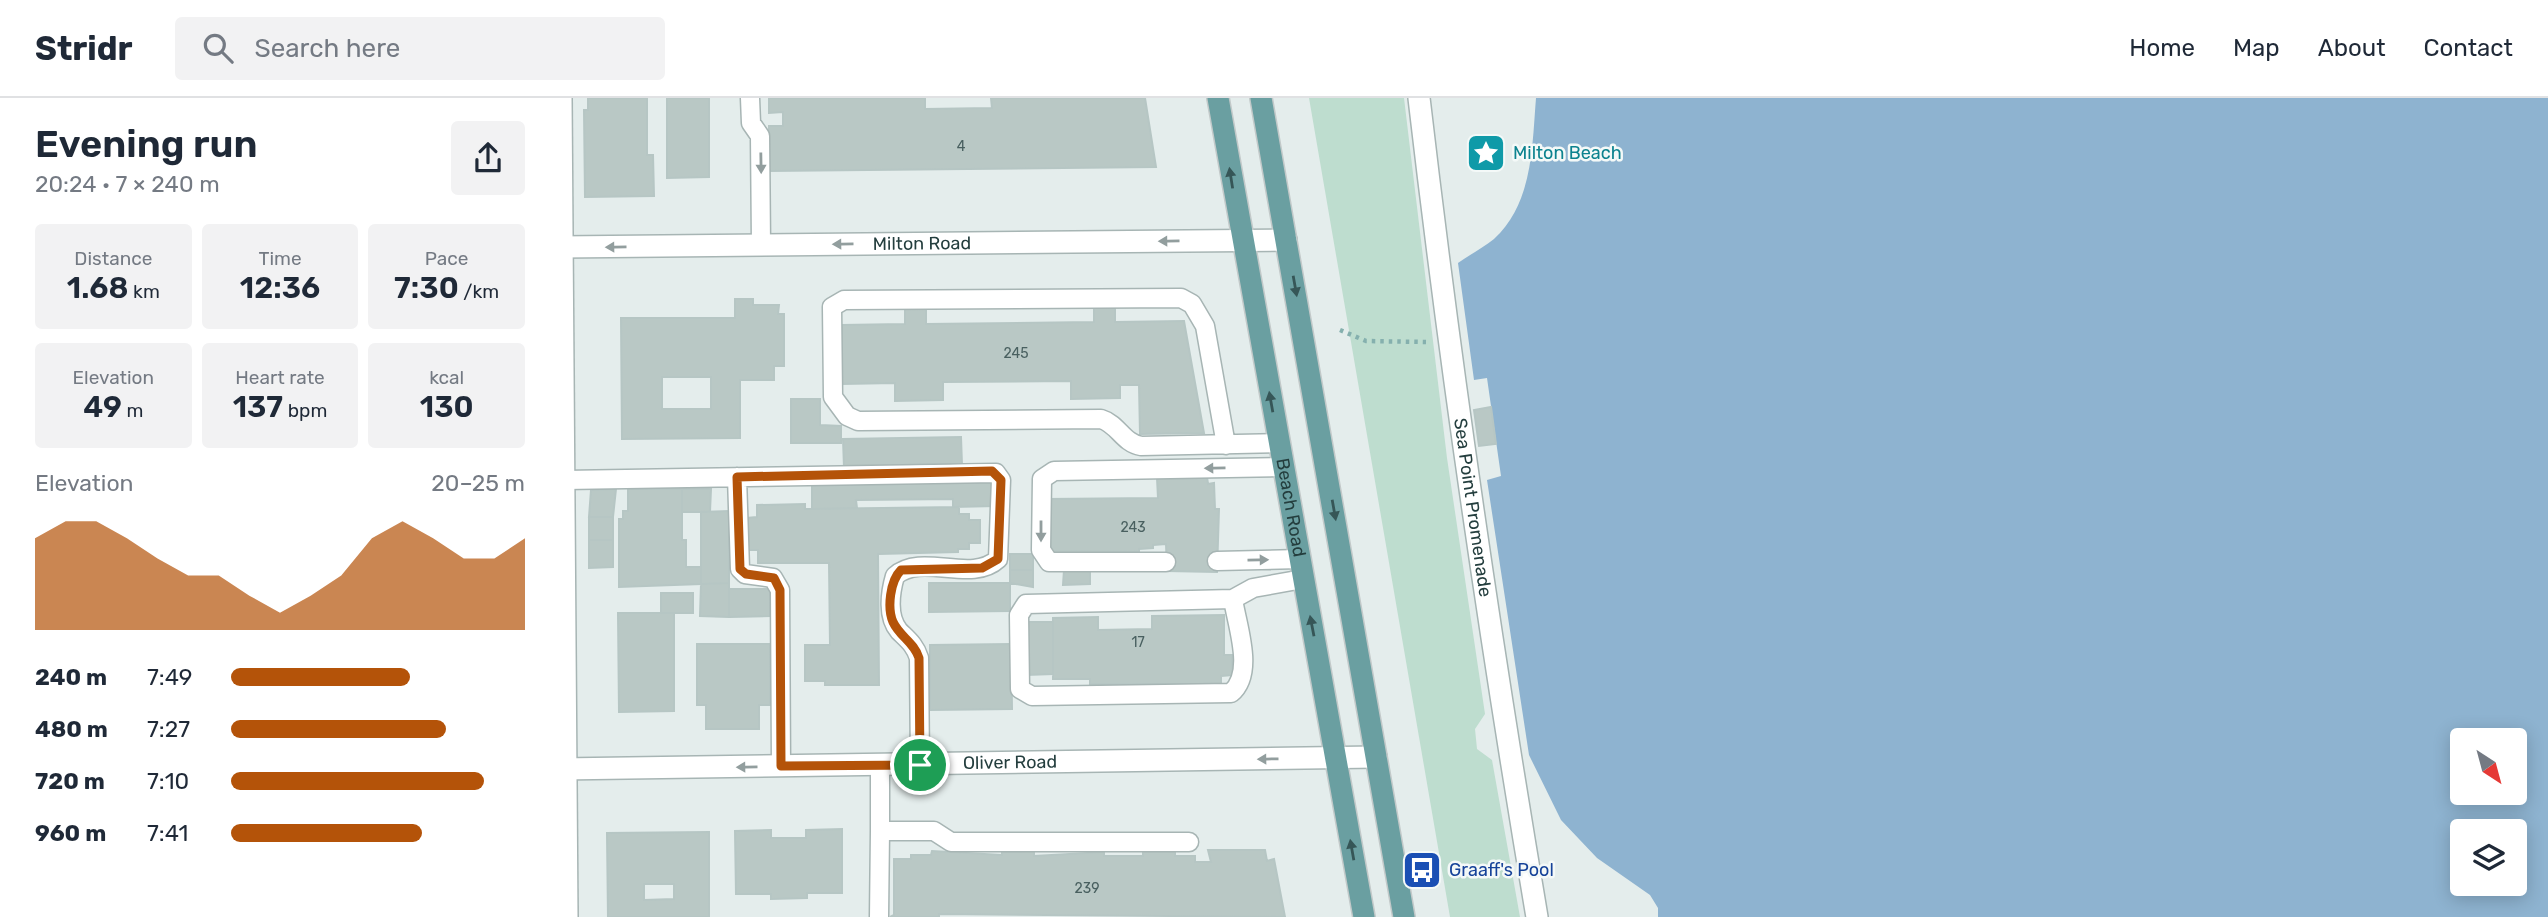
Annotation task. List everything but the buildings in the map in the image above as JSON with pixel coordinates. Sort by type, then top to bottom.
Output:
[{"type":"main road","name":"Beach Road","points":[[1218,98],[1241,240],[1364,917]]},
{"type":"main road","points":[[1261,98],[1404,917]]},
{"type":"street","points":[[561,98],[565,480],[562,502],[563,769],[567,917]]},
{"type":"street","name":"Sea Point Promenade","points":[[1419,98],[1448,342],[1494,663],[1537,917]]},
{"type":"street","name":"Milton Road","points":[[561,247],[1286,240]]},
{"type":"street","name":"Oliver Road","points":[[563,769],[1376,757]]},
{"type":"lane","points":[[750,98],[751,123],[760,136],[761,245]]},
{"type":"lane","points":[[1226,445],[1205,326],[1192,304],[1181,298],[844,300],[832,307],[833,397],[847,416],[858,421],[1101,419],[1115,426],[1133,445],[1226,445],[1279,443]]},
{"type":"lane","points":[[1166,562],[1049,562],[1041,550],[1042,478],[1054,471],[1283,467]]},
{"type":"lane","points":[[565,480],[992,471],[1000,476],[998,559],[982,568],[901,570],[892,585],[893,622],[916,649],[919,658],[920,765]]},
{"type":"lane","points":[[737,477],[740,569],[746,574],[774,578],[780,590],[781,766]]},
{"type":"lane","points":[[1217,561],[1302,569]]},
{"type":"lane","points":[[1233,599],[1244,669],[1238,687],[1231,693],[1032,696],[1020,689],[1019,615],[1026,604],[1233,599],[1253,588],[1302,569]]},
{"type":"lane","points":[[879,917],[880,765]]},
{"type":"lane","points":[[880,831],[934,831],[951,842],[1189,842]]},
{"type":"path","points":[[1340,330],[1366,341],[1448,342]]},
{"type":"green space","points":[[1309,98],[1404,98],[1447,458],[1485,714],[1475,729],[1477,749],[1492,760],[1520,917],[1450,917]]},
{"type":"water","points":[[1536,98],[2548,98],[2548,917],[1658,917],[1658,908],[1650,895],[1597,858],[1561,820],[1529,755],[1487,480],[1501,476],[1487,378],[1474,380],[1458,263],[1494,239],[1507,225],[1523,191],[1531,155]]},
{"type":"place","name":"Milton Beach","points":[[1486,153]]},
{"type":"place","name":"Graaff's Pool","points":[[1422,870]]},
{"type":"route","points":[[992,471],[1000,476],[998,559],[982,568],[901,570],[892,585],[893,622],[911,642],[919,658],[920,765],[781,766],[779,583],[774,578],[752,576],[740,569],[737,477],[992,471]]}]
